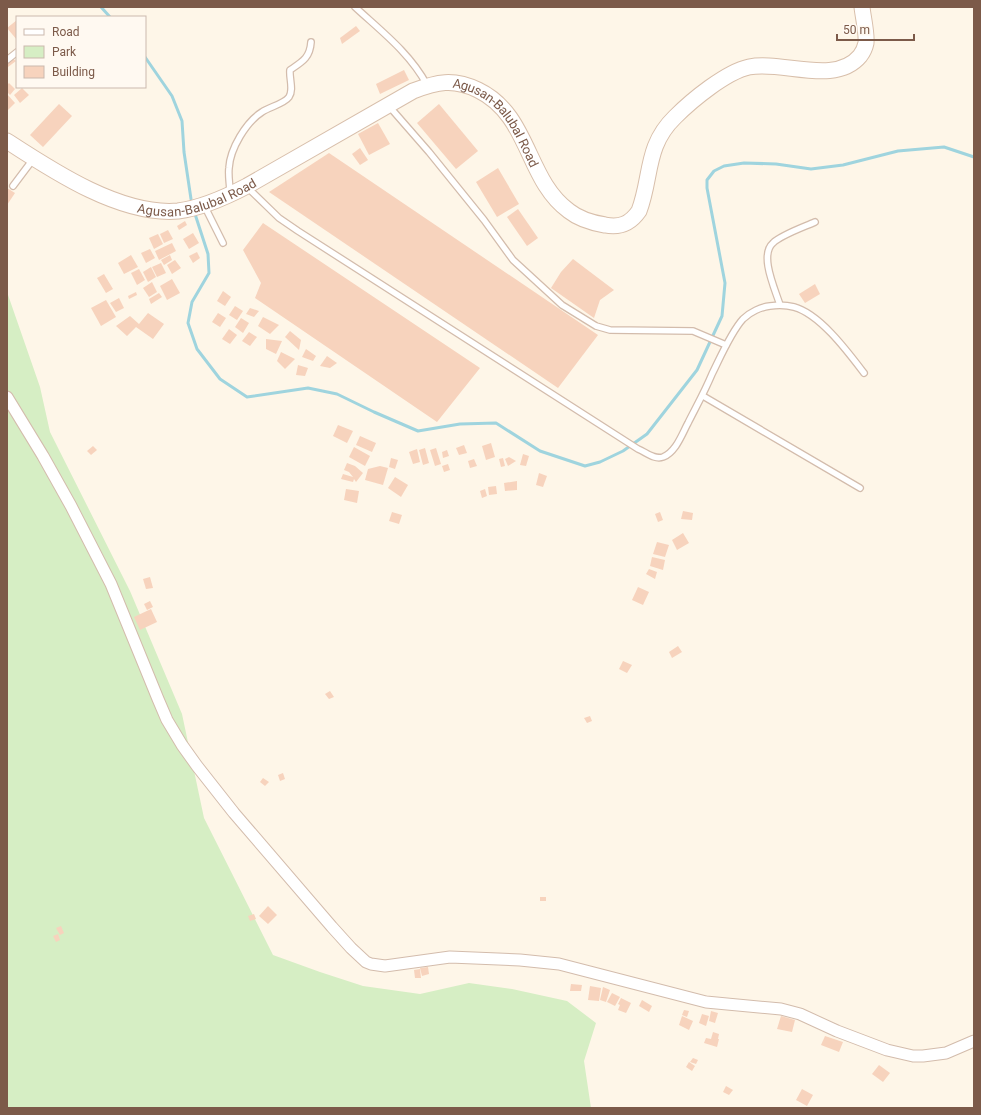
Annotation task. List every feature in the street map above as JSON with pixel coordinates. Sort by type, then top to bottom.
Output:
[{"type":"main road","name":"Agusan-Balubal Road","points":[[7,141],[34,158],[94,191],[140,208],[163,211],[179,210],[204,205],[230,195],[413,91],[438,83],[452,82],[463,84],[480,91],[496,101],[507,112],[515,124],[542,177],[557,200],[568,211],[593,223],[619,226],[628,223],[635,218],[639,211],[653,148],[658,138],[674,118],[720,80],[734,72],[749,67],[762,66],[825,71],[838,70],[849,65],[857,60],[864,52],[866,42],[862,7]]},
{"type":"street","points":[[7,397],[44,456],[111,584],[167,720],[182,745],[234,813],[342,937],[366,962],[386,966],[450,957],[520,960],[559,964],[706,1002],[781,1009],[800,1014],[837,1031],[882,1048],[913,1056],[946,1053],[974,1041]]},
{"type":"lane","points":[[355,7],[403,51],[427,86]]},
{"type":"lane","points":[[230,195],[228,169],[232,150],[250,122],[262,112],[289,97],[291,91],[289,76],[290,70],[311,52],[312,42]]},
{"type":"lane","points":[[7,60],[16,53]]},
{"type":"lane","points":[[388,105],[429,152],[484,220],[513,260],[562,305],[596,326],[610,330],[693,332],[726,345]]},
{"type":"lane","points":[[13,186],[34,158]]},
{"type":"lane","points":[[247,186],[279,218],[298,231],[638,449],[654,457],[659,458],[668,455],[672,451],[703,396],[726,345],[743,319],[756,310],[766,306],[780,304],[795,307],[810,314],[838,340],[864,373]]},
{"type":"lane","points":[[204,205],[223,243]]},
{"type":"lane","points":[[780,304],[767,260],[768,248],[774,241],[815,222]]},
{"type":"lane","points":[[703,396],[860,488]]},
{"type":"green space","points":[[7,292],[40,387],[50,432],[130,591],[182,714],[204,818],[273,955],[363,986],[420,994],[469,983],[512,989],[567,1001],[596,1023],[584,1061],[591,1108],[7,1108]]},
{"type":"building","points":[[16,21],[16,39],[7,28]]},
{"type":"building","points":[[356,26],[360,31],[342,44],[340,38]]},
{"type":"building","points":[[12,58],[16,61],[8,67],[7,62]]},
{"type":"building","points":[[404,70],[409,80],[380,94],[376,84]]},
{"type":"building","points":[[9,83],[15,89],[10,95],[7,92],[7,85]]},
{"type":"building","points":[[22,88],[29,95],[20,103],[14,95]]},
{"type":"building","points":[[7,94],[15,103],[7,111]]},
{"type":"building","points":[[59,104],[72,116],[43,147],[30,135]]},
{"type":"building","points":[[439,104],[478,151],[456,169],[417,123]]},
{"type":"building","points":[[378,123],[390,144],[369,155],[358,134]]},
{"type":"building","points":[[360,148],[368,160],[360,165],[352,154]]},
{"type":"building","points":[[329,153],[598,335],[558,388],[269,192]]},
{"type":"building","points":[[498,168],[519,204],[497,217],[476,182]]},
{"type":"building","points":[[7,188],[15,193],[7,205]]},
{"type":"building","points":[[518,209],[538,238],[527,246],[507,217]]},
{"type":"building","points":[[185,221],[187,225],[179,230],[177,226]]},
{"type":"building","points":[[263,223],[480,368],[437,422],[255,298],[261,283],[243,250]]},
{"type":"building","points":[[168,230],[173,239],[164,243],[160,234]]},
{"type":"building","points":[[193,233],[199,243],[189,249],[183,239]]},
{"type":"building","points":[[158,234],[163,244],[154,249],[149,238]]},
{"type":"building","points":[[172,243],[176,251],[159,260],[155,251]]},
{"type":"building","points":[[150,249],[155,258],[146,263],[141,253]]},
{"type":"building","points":[[197,252],[200,258],[193,263],[189,256]]},
{"type":"building","points":[[131,255],[138,267],[124,274],[118,263]]},
{"type":"building","points":[[170,255],[172,260],[164,265],[161,260]]},
{"type":"building","points":[[573,259],[614,290],[600,300],[594,318],[551,288],[561,272]]},
{"type":"building","points":[[175,260],[181,268],[172,274],[167,265]]},
{"type":"building","points":[[161,263],[166,273],[157,277],[152,267]]},
{"type":"building","points":[[151,267],[156,277],[148,282],[143,272]]},
{"type":"building","points":[[139,269],[145,280],[137,285],[131,273]]},
{"type":"building","points":[[104,274],[113,289],[106,293],[97,278]]},
{"type":"building","points":[[172,279],[180,293],[167,300],[160,286]]},
{"type":"building","points":[[152,282],[157,292],[149,297],[143,288]]},
{"type":"building","points":[[815,284],[820,294],[805,303],[799,294]]},
{"type":"building","points":[[223,291],[231,297],[225,306],[217,301]]},
{"type":"building","points":[[136,292],[137,295],[129,299],[128,296]]},
{"type":"building","points":[[159,293],[162,297],[151,304],[149,299]]},
{"type":"building","points":[[119,298],[124,308],[116,312],[110,303]]},
{"type":"building","points":[[106,300],[116,317],[101,326],[91,308]]},
{"type":"building","points":[[235,306],[243,311],[237,320],[229,315]]},
{"type":"building","points":[[250,308],[259,311],[254,317],[246,314]]},
{"type":"building","points":[[148,313],[164,324],[153,339],[136,327],[127,336],[116,326],[130,316],[139,324]]},
{"type":"building","points":[[218,313],[226,318],[220,327],[212,322]]},
{"type":"building","points":[[263,317],[279,325],[270,334],[258,326]]},
{"type":"building","points":[[241,318],[249,323],[243,333],[235,327]]},
{"type":"building","points":[[229,329],[237,335],[230,344],[222,339]]},
{"type":"building","points":[[290,331],[301,340],[299,350],[285,337]]},
{"type":"building","points":[[249,332],[257,337],[250,346],[242,341]]},
{"type":"building","points":[[266,339],[282,341],[276,354],[266,349]]},
{"type":"building","points":[[306,349],[316,356],[313,361],[302,357]]},
{"type":"building","points":[[281,352],[295,359],[285,369],[277,361]]},
{"type":"building","points":[[327,356],[337,363],[330,368],[320,366]]},
{"type":"building","points":[[298,365],[308,368],[305,376],[296,375]]},
{"type":"building","points":[[338,425],[353,431],[347,443],[333,436]]},
{"type":"building","points":[[360,436],[376,443],[372,452],[356,445]]},
{"type":"building","points":[[491,443],[495,457],[486,460],[482,446]]},
{"type":"building","points":[[464,445],[467,453],[459,455],[456,448]]},
{"type":"building","points":[[93,446],[97,450],[91,455],[87,451]]},
{"type":"building","points":[[354,447],[370,456],[365,466],[349,457]]},
{"type":"building","points":[[425,448],[429,463],[423,465],[419,450]]},
{"type":"building","points":[[436,448],[441,464],[435,466],[430,450]]},
{"type":"building","points":[[417,449],[420,462],[413,464],[409,452]]},
{"type":"building","points":[[447,450],[449,456],[443,458],[442,452]]},
{"type":"building","points":[[523,454],[529,456],[526,466],[520,465]]},
{"type":"building","points":[[509,457],[516,461],[508,466],[505,459]]},
{"type":"building","points":[[391,458],[398,460],[395,469],[389,467]]},
{"type":"building","points":[[503,458],[505,466],[501,467],[499,459]]},
{"type":"building","points":[[474,459],[477,466],[470,468],[468,461]]},
{"type":"building","points":[[347,463],[355,466],[363,473],[356,482],[354,479],[353,482],[341,479],[343,474],[353,477],[349,472],[344,470]]},
{"type":"building","points":[[448,464],[450,470],[444,472],[442,466]]},
{"type":"building","points":[[380,466],[388,468],[383,485],[365,480],[368,469]]},
{"type":"building","points":[[539,473],[547,476],[543,487],[536,485]]},
{"type":"building","points":[[395,477],[408,485],[401,497],[388,488]]},
{"type":"building","points":[[517,481],[517,490],[505,491],[504,483]]},
{"type":"building","points":[[496,486],[497,494],[489,495],[488,487]]},
{"type":"building","points":[[346,489],[359,491],[357,503],[344,500]]},
{"type":"building","points":[[485,489],[487,496],[482,498],[480,491]]},
{"type":"building","points":[[683,511],[693,513],[692,520],[681,519]]},
{"type":"building","points":[[392,512],[402,515],[399,524],[389,521]]},
{"type":"building","points":[[660,512],[663,520],[658,522],[655,514]]},
{"type":"building","points":[[683,533],[689,543],[677,550],[672,540]]},
{"type":"building","points":[[657,542],[669,545],[665,557],[653,554]]},
{"type":"building","points":[[652,557],[665,560],[663,570],[650,566]]},
{"type":"building","points":[[649,569],[657,572],[655,579],[646,574]]},
{"type":"building","points":[[150,577],[153,588],[146,589],[143,579]]},
{"type":"building","points":[[638,587],[649,592],[643,605],[632,600]]},
{"type":"building","points":[[150,601],[153,607],[147,610],[144,604]]},
{"type":"building","points":[[151,609],[157,622],[140,630],[134,617]]},
{"type":"building","points":[[678,646],[682,652],[672,658],[669,652]]},
{"type":"building","points":[[623,661],[632,665],[627,673],[619,669]]},
{"type":"building","points":[[330,691],[334,697],[329,699],[325,694]]},
{"type":"building","points":[[590,716],[592,721],[587,723],[584,718]]},
{"type":"building","points":[[283,773],[285,779],[280,781],[278,775]]},
{"type":"building","points":[[263,778],[269,782],[265,786],[260,782]]},
{"type":"building","points":[[540,897],[546,897],[546,901],[540,901]]},
{"type":"building","points":[[268,906],[277,915],[268,924],[259,916]]},
{"type":"building","points":[[254,914],[256,919],[250,921],[248,916]]},
{"type":"building","points":[[61,926],[64,933],[60,935],[56,928]]},
{"type":"building","points":[[58,934],[60,940],[56,942],[53,936]]},
{"type":"building","points":[[428,967],[429,974],[422,976],[420,968]]},
{"type":"building","points":[[420,969],[421,978],[415,978],[414,970]]},
{"type":"building","points":[[571,984],[582,985],[581,991],[570,991]]},
{"type":"building","points":[[590,986],[601,988],[599,1001],[588,1000]]},
{"type":"building","points":[[603,987],[610,990],[606,1002],[600,1000]]},
{"type":"building","points":[[612,993],[620,997],[615,1006],[607,1002]]},
{"type":"building","points":[[621,998],[631,1003],[626,1013],[618,1010],[620,1005],[618,1004]]},
{"type":"building","points":[[642,1000],[652,1006],[649,1012],[639,1006]]},
{"type":"building","points":[[684,1010],[689,1011],[687,1017],[682,1015]]},
{"type":"building","points":[[711,1011],[718,1013],[715,1023],[709,1021]]},
{"type":"building","points":[[702,1014],[709,1016],[706,1026],[699,1023]]},
{"type":"building","points":[[682,1016],[693,1021],[689,1030],[679,1025]]},
{"type":"building","points":[[781,1016],[795,1020],[792,1032],[777,1029]]},
{"type":"building","points":[[713,1032],[719,1034],[717,1047],[704,1043],[706,1038],[711,1039]]},
{"type":"building","points":[[825,1036],[843,1042],[839,1052],[821,1045]]},
{"type":"building","points":[[693,1058],[698,1060],[696,1064],[690,1062]]},
{"type":"building","points":[[689,1062],[695,1066],[692,1071],[686,1067]]},
{"type":"building","points":[[879,1065],[890,1073],[883,1082],[872,1074]]},
{"type":"building","points":[[726,1086],[733,1090],[729,1095],[723,1092]]},
{"type":"building","points":[[802,1089],[813,1095],[807,1106],[796,1100]]},
{"type":"waterway","points":[[101,7],[109,16]]},
{"type":"waterway","points":[[146,58],[172,96],[182,121],[184,152],[191,199]]},
{"type":"waterway","points":[[195,214],[208,254],[209,273],[192,302],[188,323],[197,349],[220,379],[247,397],[308,388],[337,394],[418,431],[460,424],[496,423],[540,451],[585,466],[600,462],[623,451],[647,434],[697,370],[722,316],[725,283],[707,188],[707,180],[714,171],[724,166],[744,163],[776,164],[811,169],[843,165],[898,151],[944,147],[974,157]]}]
